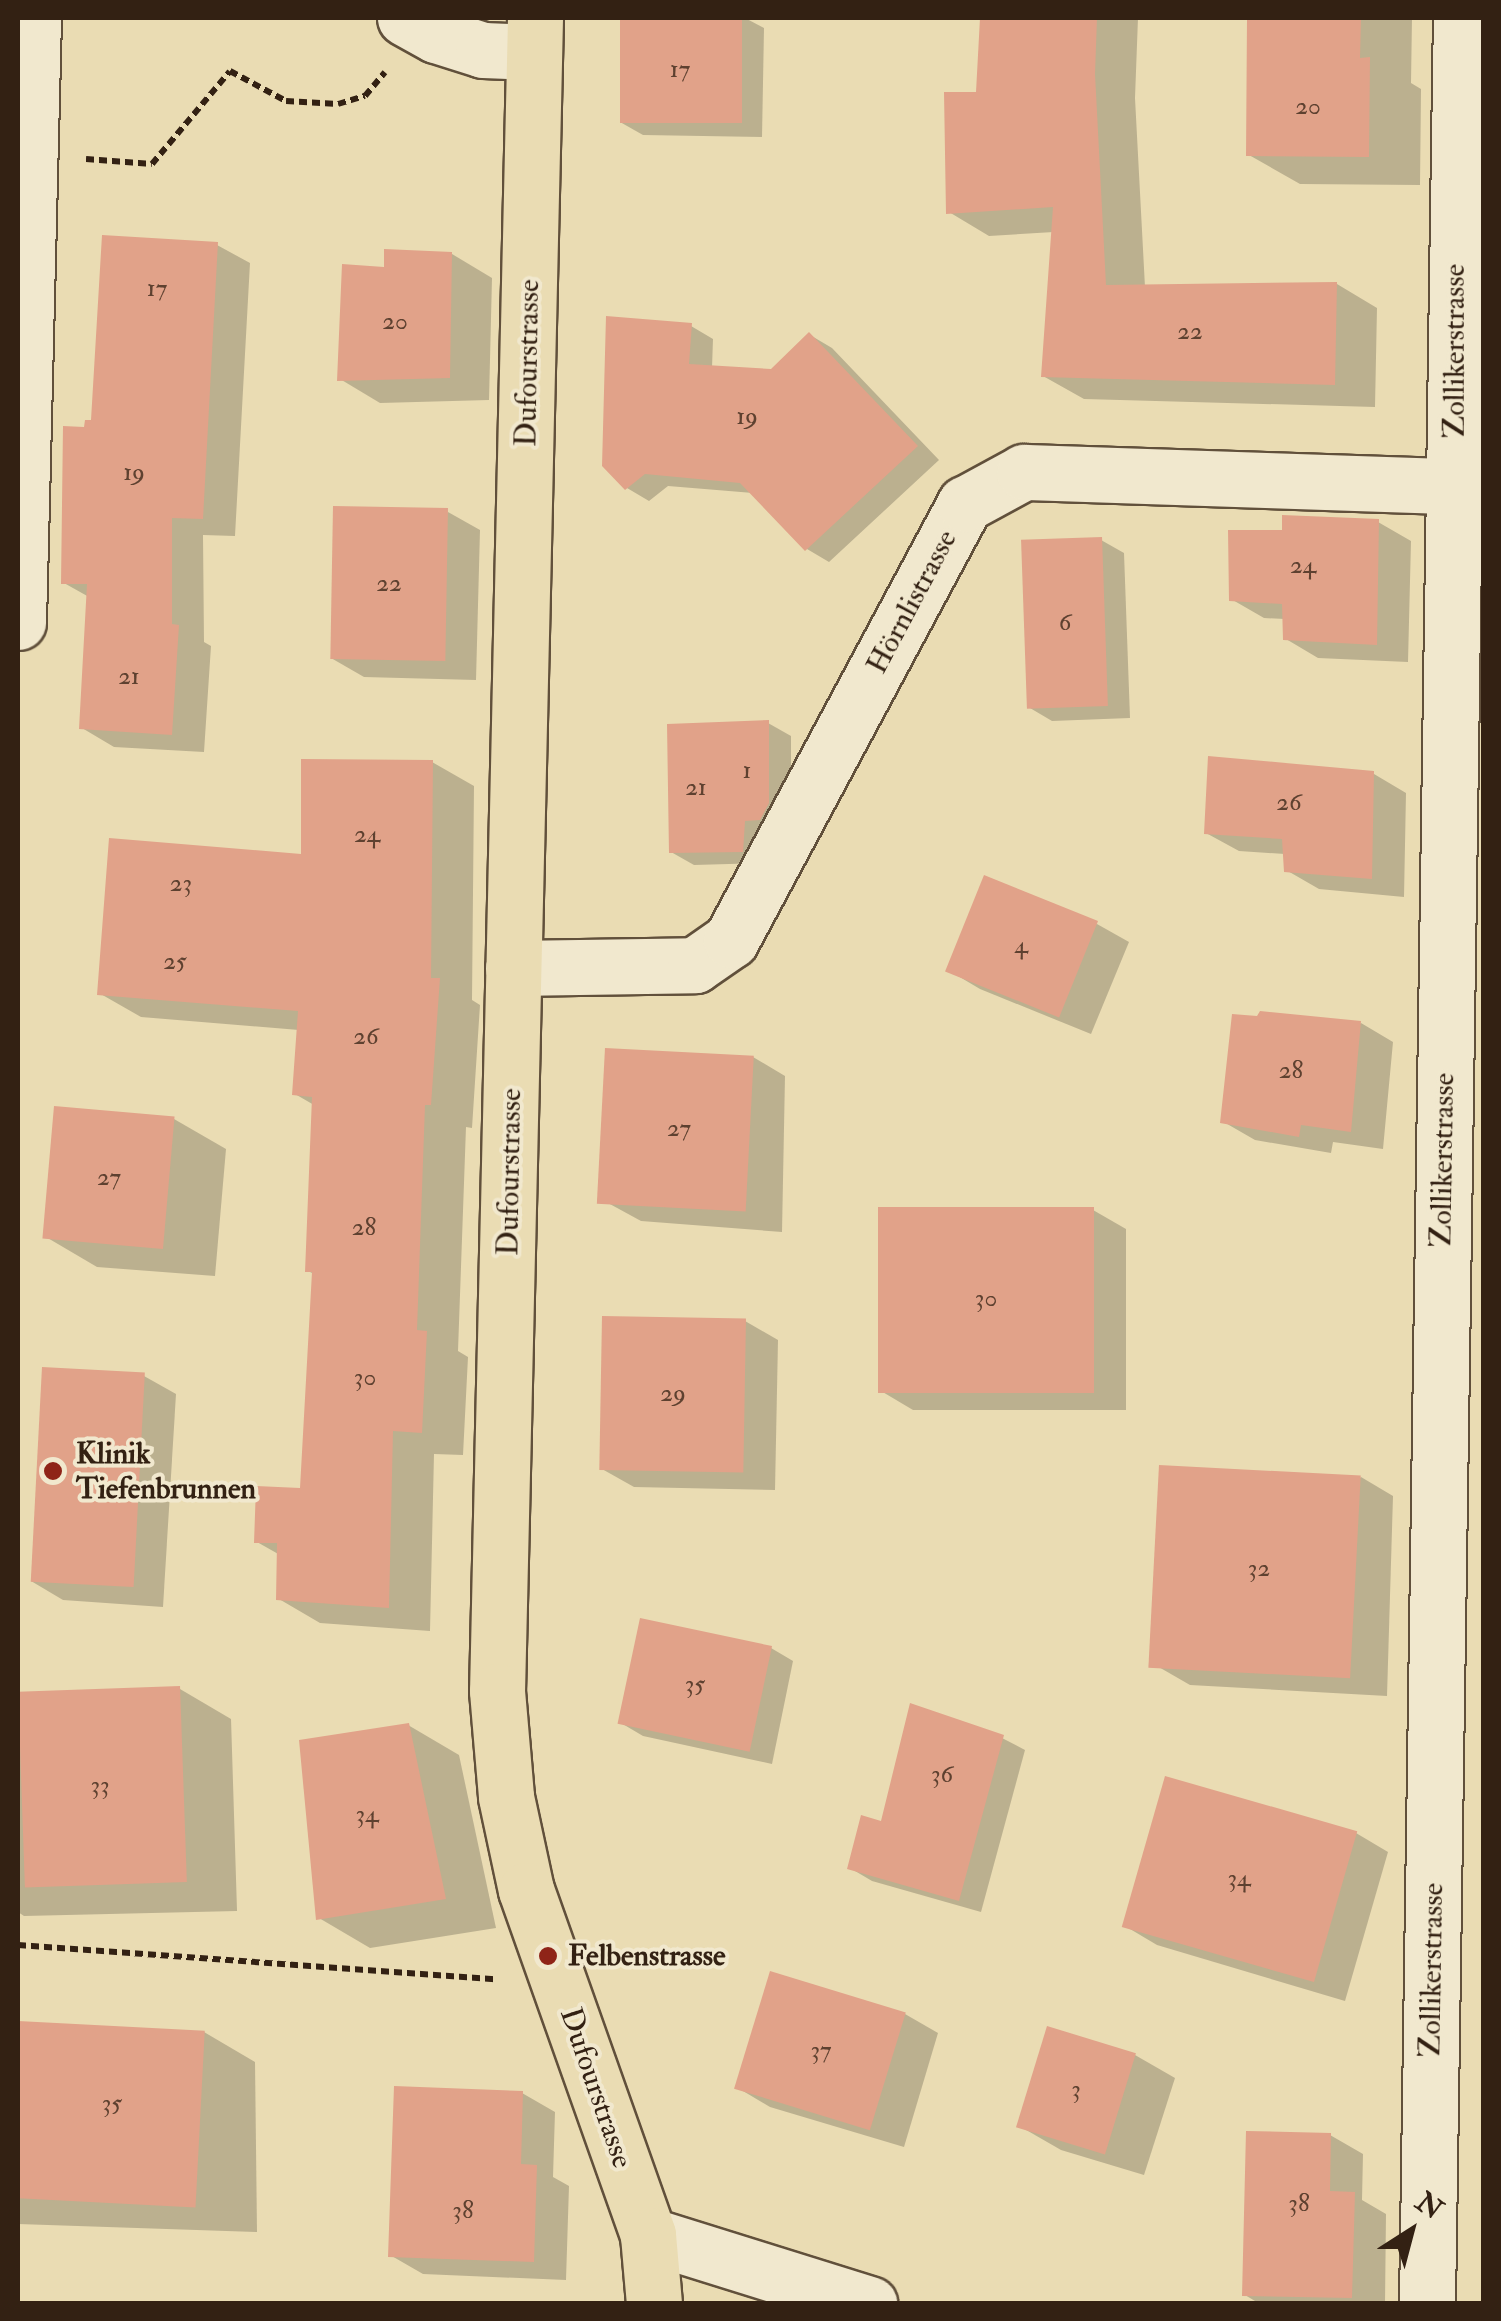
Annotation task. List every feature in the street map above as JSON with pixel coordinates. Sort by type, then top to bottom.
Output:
[{"type":"main road","name":"Dufourstrasse","points":[[534,35],[497,1691],[506,1797],[542,1940],[648,2234],[654,2304]]},
{"type":"street","points":[[18,622],[33,18]]},
{"type":"street","name":"Zollikerstrasse","points":[[1427,2304],[1461,18]]},
{"type":"street","points":[[397,42],[436,35],[484,50],[534,35]]},
{"type":"street","name":"Hörnlistrasse","points":[[513,968],[694,965],[731,940],[965,504],[1024,472],[1455,486]]},
{"type":"street","points":[[1455,486],[1484,552]]},
{"type":"street","points":[[648,2234],[870,2304]]},
{"type":"path","points":[[31,156],[152,164],[230,71],[286,101],[338,104],[365,96],[397,42]]},
{"type":"path","points":[[18,1945],[460,1978]]},
{"type":"building","points":[[620,18],[742,18],[742,123],[620,123]]},
{"type":"building","points":[[980,18],[1097,18],[1095,74],[1106,285],[1337,282],[1335,385],[1041,377],[1053,207],[946,214],[944,92],[976,92]]},
{"type":"building","points":[[1247,18],[1361,18],[1360,58],[1370,57],[1369,157],[1246,156]]},
{"type":"building","points":[[102,235],[218,242],[203,519],[172,518],[172,624],[179,625],[172,735],[79,729],[87,584],[61,584],[63,426],[84,427],[85,420],[91,420]]},
{"type":"building","points":[[384,249],[452,252],[450,378],[337,381],[342,264],[384,267]]},
{"type":"building","points":[[606,316],[692,323],[689,364],[771,369],[809,332],[918,446],[805,551],[740,483],[645,474],[625,490],[602,466]]},
{"type":"building","points":[[333,506],[448,508],[445,661],[330,659]]},
{"type":"building","points":[[1282,515],[1379,519],[1377,645],[1283,640],[1282,604],[1229,601],[1228,530],[1282,530]]},
{"type":"building","points":[[1102,537],[1108,706],[1027,709],[1021,540]]},
{"type":"building","points":[[769,720],[769,803],[760,820],[745,821],[743,852],[669,853],[667,724]]},
{"type":"building","points":[[1208,756],[1374,771],[1372,879],[1284,872],[1282,839],[1204,834]]},
{"type":"building","points":[[301,759],[433,760],[431,978],[440,978],[431,1105],[425,1105],[417,1330],[427,1331],[422,1433],[393,1431],[389,1608],[276,1600],[277,1543],[254,1543],[256,1486],[300,1488],[312,1272],[305,1272],[312,1097],[292,1095],[298,1011],[97,995],[109,838],[301,854]]},
{"type":"building","points":[[984,875],[1098,921],[1059,1018],[945,971]]},
{"type":"building","points":[[1260,1011],[1361,1021],[1351,1132],[1301,1125],[1299,1137],[1220,1123],[1232,1014],[1257,1016]]},
{"type":"building","points":[[605,1048],[754,1056],[746,1212],[597,1204]]},
{"type":"building","points":[[54,1106],[175,1117],[163,1249],[42,1238]]},
{"type":"building","points":[[878,1207],[1094,1207],[1094,1393],[878,1393]]},
{"type":"building","points":[[602,1316],[746,1319],[743,1472],[599,1470]]},
{"type":"building","points":[[42,1367],[145,1372],[134,1587],[31,1582]]},
{"type":"building","points":[[1159,1465],[1361,1476],[1350,1678],[1148,1668]]},
{"type":"building","points":[[640,1618],[772,1646],[750,1752],[618,1724]]},
{"type":"building","points":[[180,1686],[187,1882],[25,1888],[18,1692]]},
{"type":"building","points":[[910,1703],[1004,1735],[959,1901],[847,1869],[861,1815],[881,1821]]},
{"type":"building","points":[[409,1723],[446,1899],[316,1920],[299,1740]]},
{"type":"building","points":[[1165,1776],[1357,1831],[1314,1982],[1122,1927]]},
{"type":"building","points":[[770,1971],[906,2013],[870,2130],[734,2089]]},
{"type":"building","points":[[18,2021],[205,2031],[195,2208],[18,2198]]},
{"type":"building","points":[[1047,2026],[1136,2053],[1105,2155],[1016,2127]]},
{"type":"building","points":[[394,2086],[523,2091],[521,2164],[537,2165],[534,2262],[388,2257]]},
{"type":"building","points":[[1246,2131],[1331,2133],[1330,2191],[1355,2192],[1352,2298],[1242,2296]]},
{"type":"place","name":"Klinik Tiefenbrunnen","points":[[53,1471]]},
{"type":"place","name":"Felbenstrasse","points":[[548,1956]]}]
